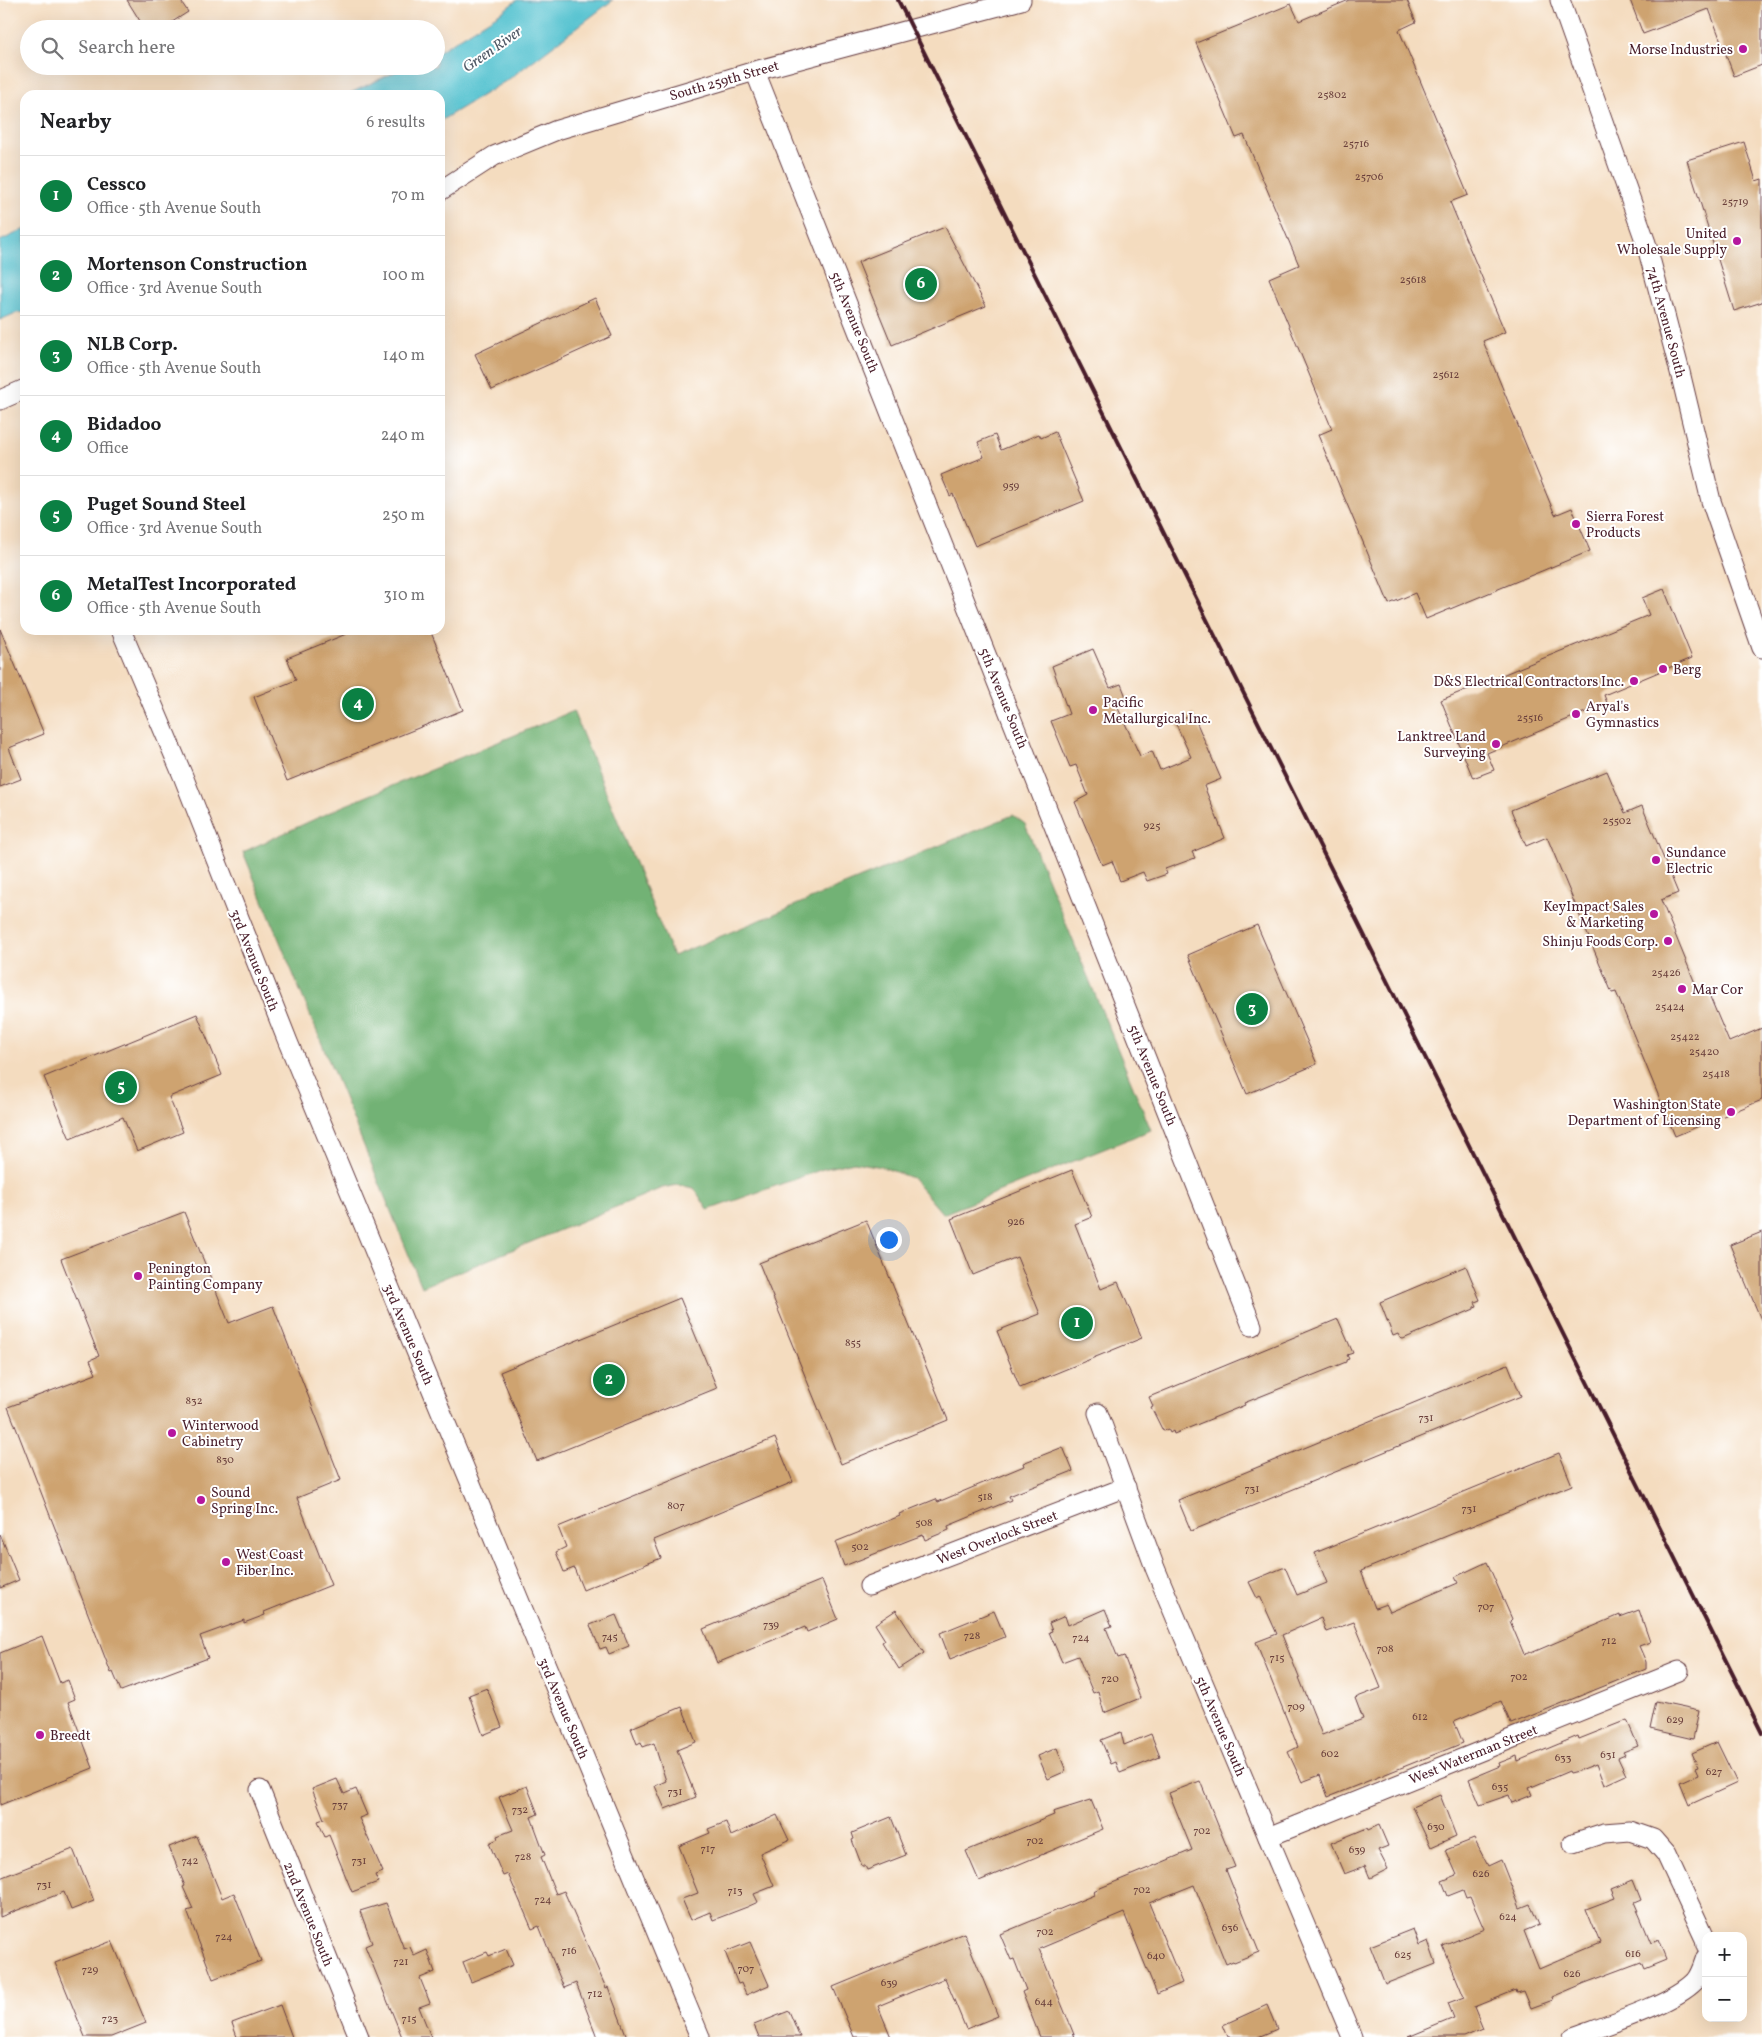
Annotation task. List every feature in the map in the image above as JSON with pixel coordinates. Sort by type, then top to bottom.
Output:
[{"type":"street","name":"South 259th Street","points":[[445,188],[494,156],[557,130],[755,71],[1021,0]]},
{"type":"street","name":"74th Avenue South","points":[[1560,0],[1646,243],[1711,501],[1762,648]]},
{"type":"street","name":"5th Avenue South","points":[[755,71],[1252,1326]]},
{"type":"street","points":[[0,400],[20,395]]},
{"type":"street","name":"3rd Avenue South","points":[[123,635],[183,776],[288,1042],[700,2037]]},
{"type":"street","name":"5th Avenue South","points":[[1098,1412],[1155,1568],[1352,2037]]},
{"type":"street","name":"West Overlock Street","points":[[869,1586],[1126,1487]]},
{"type":"street","name":"West Waterman Street","points":[[1268,1837],[1679,1671]]},
{"type":"street","name":"2nd Avenue South","points":[[260,1790],[358,2037]]},
{"type":"street","points":[[1573,1843],[1604,1833],[1630,1831],[1653,1839],[1666,1854],[1702,1932]]},
{"type":"street","points":[[1573,2037],[1658,2004],[1685,1990],[1696,1980],[1702,1967]]},
{"type":"green space","points":[[573,711],[673,956],[1013,815],[1025,824],[1151,1130],[943,1214],[912,1178],[882,1167],[854,1162],[823,1169],[708,1210],[694,1188],[678,1185],[662,1188],[422,1287],[243,852],[341,807]]},
{"type":"water","name":"Green River","points":[[517,0],[613,0],[509,79],[445,118],[445,90],[357,90],[389,75],[445,75],[445,47]]},
{"type":"water","points":[[20,231],[20,313],[0,320],[0,241]]},
{"type":"building","points":[[127,0],[180,0],[188,12],[175,20],[139,20]]},
{"type":"building","points":[[1349,0],[1407,0],[1416,22],[1399,30],[1468,195],[1450,202],[1505,332],[1483,341],[1555,515],[1572,508],[1590,551],[1426,619],[1415,593],[1389,604],[1318,435],[1332,429],[1269,278],[1299,265],[1244,135],[1236,138],[1196,43],[1291,4],[1299,21]]},
{"type":"building","name":"Morse Industries","points":[[1630,0],[1762,0],[1762,65],[1734,76],[1709,9],[1643,34]]},
{"type":"building","name":"United Wholesale Supply","points":[[1744,142],[1756,181],[1762,179],[1762,302],[1734,311],[1687,160]]},
{"type":"building","points":[[945,227],[986,306],[892,345],[858,262]]},
{"type":"building","points":[[595,298],[612,336],[492,390],[475,354]]},
{"type":"building","points":[[1055,432],[1084,501],[975,546],[953,494],[950,496],[941,475],[984,457],[978,442],[995,435],[1001,450],[1039,434],[1041,438]]},
{"type":"building","points":[[1664,589],[1692,658],[1604,695],[1607,703],[1487,753],[1494,770],[1473,778],[1441,700],[1649,615],[1642,598]]},
{"type":"building","points":[[0,629],[44,734],[9,748],[21,779],[0,787]]},
{"type":"building","points":[[344,635],[432,635],[463,710],[287,781],[254,697],[296,680],[287,658]]},
{"type":"building","points":[[1093,649],[1110,688],[1121,684],[1128,702],[1117,706],[1140,756],[1152,751],[1160,770],[1191,757],[1175,722],[1193,714],[1221,779],[1204,786],[1225,838],[1192,852],[1195,858],[1165,869],[1167,874],[1147,881],[1143,872],[1120,881],[1112,861],[1102,865],[1075,802],[1088,795],[1076,765],[1070,767],[1051,721],[1069,714],[1052,666]]},
{"type":"building","points":[[1607,771],[1625,813],[1642,806],[1678,893],[1661,900],[1697,988],[1705,985],[1729,1042],[1762,1028],[1762,1100],[1675,1136],[1616,992],[1612,993],[1547,837],[1526,846],[1511,810]]},
{"type":"building","points":[[1257,925],[1317,1064],[1247,1094],[1188,955]]},
{"type":"building","points":[[197,1014],[222,1075],[169,1097],[183,1132],[137,1151],[123,1117],[70,1139],[44,1077]]},
{"type":"building","points":[[1072,1170],[1092,1217],[1075,1224],[1101,1289],[1118,1282],[1142,1338],[1020,1388],[997,1331],[1040,1314],[1017,1257],[973,1275],[951,1219]]},
{"type":"building","points":[[184,1212],[229,1323],[273,1306],[341,1480],[297,1498],[331,1585],[264,1612],[265,1615],[244,1623],[244,1620],[200,1636],[208,1658],[121,1691],[113,1672],[111,1673],[8,1407],[96,1374],[90,1360],[99,1356],[61,1259]]},
{"type":"building","points":[[866,1220],[948,1420],[841,1464],[759,1263]]},
{"type":"building","points":[[1762,1232],[1762,1322],[1730,1245]]},
{"type":"building","points":[[1466,1266],[1480,1300],[1475,1302],[1477,1306],[1474,1309],[1403,1339],[1398,1334],[1393,1336],[1380,1302]]},
{"type":"building","points":[[680,1298],[717,1388],[537,1461],[500,1372]]},
{"type":"building","points":[[1338,1319],[1353,1353],[1347,1355],[1349,1359],[1346,1362],[1244,1403],[1245,1405],[1174,1434],[1173,1431],[1170,1433],[1168,1429],[1163,1431],[1151,1407],[1153,1406],[1149,1397]]},
{"type":"building","points":[[1508,1364],[1521,1396],[1191,1531],[1178,1500]]},
{"type":"building","points":[[775,1438],[793,1482],[654,1540],[661,1558],[583,1590],[574,1568],[564,1572],[556,1552],[566,1547],[558,1527]]},
{"type":"building","points":[[1063,1447],[1073,1471],[1009,1496],[1011,1500],[948,1526],[949,1530],[925,1540],[923,1535],[844,1566],[835,1542],[900,1516],[899,1514],[936,1499],[938,1502],[1024,1466],[1023,1463]]},
{"type":"building","points":[[1559,1453],[1572,1485],[1361,1571],[1375,1608],[1386,1604],[1390,1612],[1458,1583],[1455,1577],[1487,1562],[1512,1619],[1510,1621],[1524,1654],[1530,1651],[1531,1653],[1620,1615],[1620,1617],[1639,1610],[1650,1642],[1639,1646],[1646,1662],[1646,1669],[1511,1724],[1501,1701],[1454,1721],[1463,1743],[1328,1797],[1320,1775],[1302,1782],[1288,1752],[1298,1747],[1256,1642],[1277,1634],[1260,1596],[1257,1598],[1249,1582],[1285,1567],[1297,1595],[1327,1583],[1315,1553]],"holes":[[[1321,1618],[1326,1632],[1354,1622],[1381,1688],[1355,1698],[1363,1719],[1322,1735],[1282,1635]]]},
{"type":"building","points":[[0,1534],[19,1580],[0,1588]]},
{"type":"building","points":[[822,1580],[838,1619],[807,1632],[805,1627],[717,1663],[703,1629]]},
{"type":"building","points":[[1105,1609],[1112,1626],[1106,1628],[1118,1658],[1124,1656],[1140,1698],[1104,1713],[1098,1691],[1093,1693],[1078,1656],[1062,1662],[1049,1632],[1052,1631],[1049,1623],[1065,1616],[1068,1625]]},
{"type":"building","points":[[896,1610],[924,1653],[899,1669],[882,1642],[885,1640],[875,1624]]},
{"type":"building","points":[[994,1611],[1005,1637],[950,1659],[940,1633]]},
{"type":"building","points":[[616,1615],[629,1646],[609,1654],[606,1647],[600,1649],[590,1625]]},
{"type":"building","name":"Breedt","points":[[42,1636],[60,1683],[68,1680],[75,1699],[68,1702],[93,1768],[0,1805],[0,1653]]},
{"type":"building","points":[[487,1688],[502,1727],[483,1735],[469,1695]]},
{"type":"building","points":[[1656,1701],[1699,1710],[1693,1739],[1650,1729]]},
{"type":"building","points":[[682,1707],[696,1742],[677,1750],[696,1797],[665,1809],[655,1786],[666,1781],[654,1743],[643,1747],[641,1742],[637,1744],[631,1728]]},
{"type":"building","points":[[1627,1720],[1638,1746],[1623,1752],[1625,1755],[1618,1758],[1626,1775],[1604,1785],[1596,1764],[1578,1771],[1570,1773],[1569,1771],[1529,1788],[1532,1795],[1512,1803],[1509,1795],[1480,1805],[1469,1779],[1500,1766],[1499,1763],[1517,1756],[1518,1761],[1578,1736],[1579,1739]]},
{"type":"building","points":[[1121,1732],[1124,1745],[1151,1734],[1160,1757],[1120,1773],[1116,1762],[1111,1764],[1101,1740]]},
{"type":"building","points":[[1717,1742],[1737,1783],[1689,1805],[1680,1783],[1698,1775],[1695,1768],[1698,1767],[1692,1753]]},
{"type":"building","points":[[1057,1748],[1066,1771],[1048,1779],[1038,1756]]},
{"type":"building","points":[[337,1779],[344,1794],[356,1789],[367,1815],[359,1818],[383,1872],[375,1875],[378,1882],[352,1892],[329,1835],[325,1837],[318,1821],[324,1819],[312,1789]]},
{"type":"building","points":[[1200,1781],[1235,1867],[1226,1870],[1259,1952],[1226,1964],[1194,1885],[1149,1903],[1182,1983],[1157,1994],[1124,1913],[1039,1949],[1075,2037],[1040,2037],[1022,1992],[1026,1990],[1014,1959],[1011,1960],[1000,1934],[1094,1895],[1093,1891],[1192,1850],[1169,1793]]},
{"type":"building","points":[[527,1786],[538,1814],[531,1817],[545,1855],[541,1857],[556,1894],[564,1891],[606,1988],[608,1987],[627,2037],[597,2037],[576,1983],[564,1988],[539,1926],[532,1929],[508,1874],[503,1876],[489,1843],[498,1839],[497,1836],[513,1830],[499,1797]]},
{"type":"building","points":[[1440,1795],[1456,1836],[1431,1847],[1412,1807]]},
{"type":"building","points":[[1091,1800],[1103,1829],[979,1881],[966,1851],[1054,1815],[1053,1812]]},
{"type":"building","points":[[777,1815],[789,1840],[760,1853],[774,1886],[754,1894],[758,1902],[747,1907],[713,1920],[710,1912],[691,1920],[682,1899],[698,1893],[679,1846],[710,1833],[708,1829],[726,1822],[731,1836]]},
{"type":"building","points":[[891,1817],[906,1855],[867,1870],[865,1866],[862,1866],[852,1840],[854,1839],[852,1833]]},
{"type":"building","points":[[1379,1825],[1388,1846],[1378,1850],[1388,1869],[1370,1878],[1365,1866],[1344,1874],[1331,1843]]},
{"type":"building","points":[[197,1836],[222,1898],[234,1893],[261,1961],[213,1979],[187,1911],[193,1909],[169,1847]]},
{"type":"building","points":[[1474,1839],[1488,1866],[1501,1860],[1520,1908],[1530,1904],[1539,1925],[1524,1931],[1539,1969],[1600,1943],[1586,1909],[1615,1898],[1611,1889],[1633,1880],[1641,1900],[1634,1903],[1651,1943],[1658,1940],[1666,1960],[1644,1969],[1641,1962],[1585,1983],[1552,1997],[1553,2000],[1531,2008],[1524,1991],[1517,1993],[1516,1990],[1474,2007],[1483,2029],[1464,2037],[1408,2037],[1454,2018],[1448,2003],[1464,1997],[1443,1946],[1484,1929],[1470,1897],[1466,1898],[1463,1890],[1448,1896],[1442,1881],[1457,1875],[1446,1850]]},
{"type":"building","points":[[73,1849],[94,1901],[71,1910],[64,1892],[0,1917],[0,1878]]},
{"type":"building","points":[[386,1903],[404,1949],[410,1947],[414,1956],[427,1950],[435,1972],[420,1978],[430,2003],[419,2007],[431,2037],[402,2037],[365,1946],[372,1943],[360,1911]]},
{"type":"building","points":[[1413,1929],[1419,1945],[1428,1941],[1436,1964],[1385,1984],[1370,1946]]},
{"type":"building","points":[[964,1933],[998,2016],[966,2029],[945,1978],[878,2006],[891,2037],[854,2037],[833,1987]]},
{"type":"building","points":[[112,1941],[146,2023],[111,2037],[85,2037],[55,1963]]},
{"type":"building","points":[[750,1942],[769,1985],[746,1995],[741,1983],[738,1984],[725,1952]]},
{"type":"building","points":[[506,1949],[513,1965],[471,1982],[463,1962],[487,1952],[489,1956]]},
{"type":"building","points":[[280,2005],[292,2037],[237,2037],[232,2023]]},
{"type":"building","points":[[1267,2005],[1277,2029],[1258,2037],[1228,2037],[1223,2025]]},
{"type":"building","points":[[789,2011],[800,2037],[759,2037],[754,2025]]},
{"type":"railway","points":[[898,0],[1762,1733]]},
{"type":"place","name":"Morse Industries","points":[[1743,49]]},
{"type":"place","name":"United Wholesale Supply","points":[[1737,241]]},
{"type":"place","name":"MetalTest Incorporated","points":[[921,284]]},
{"type":"place","name":"Sierra Forest Products","points":[[1576,524]]},
{"type":"place","name":"Berg","points":[[1663,669]]},
{"type":"place","name":"D&S Electrical Contractors Inc.","points":[[1634,681]]},
{"type":"place","name":"Bidadoo","points":[[358,704]]},
{"type":"place","name":"Pacific Metallurgical Inc.","points":[[1093,710]]},
{"type":"place","name":"Aryal's Gymnastics","points":[[1576,714]]},
{"type":"place","name":"Lanktree Land Surveying","points":[[1496,744]]},
{"type":"place","name":"Sundance Electric","points":[[1656,860]]},
{"type":"place","name":"KeyImpact Sales & Marketing","points":[[1654,914]]},
{"type":"place","name":"Shinju Foods Corp.","points":[[1668,941]]},
{"type":"place","name":"Mar Cor","points":[[1682,989]]},
{"type":"place","name":"NLB Corp.","points":[[1252,1009]]},
{"type":"place","name":"Puget Sound Steel","points":[[121,1087]]},
{"type":"place","name":"Washington State Department of Licensing","points":[[1731,1112]]},
{"type":"place","name":"Penington Painting Company","points":[[138,1276]]},
{"type":"place","name":"Cessco","points":[[1077,1323]]},
{"type":"place","name":"Mortenson Construction","points":[[609,1380]]},
{"type":"place","name":"Winterwood Cabinetry","points":[[172,1433]]},
{"type":"place","name":"Sound Spring Inc.","points":[[201,1500]]},
{"type":"place","name":"West Coast Fiber Inc.","points":[[226,1562]]},
{"type":"place","name":"Breedt","points":[[40,1735]]}]
